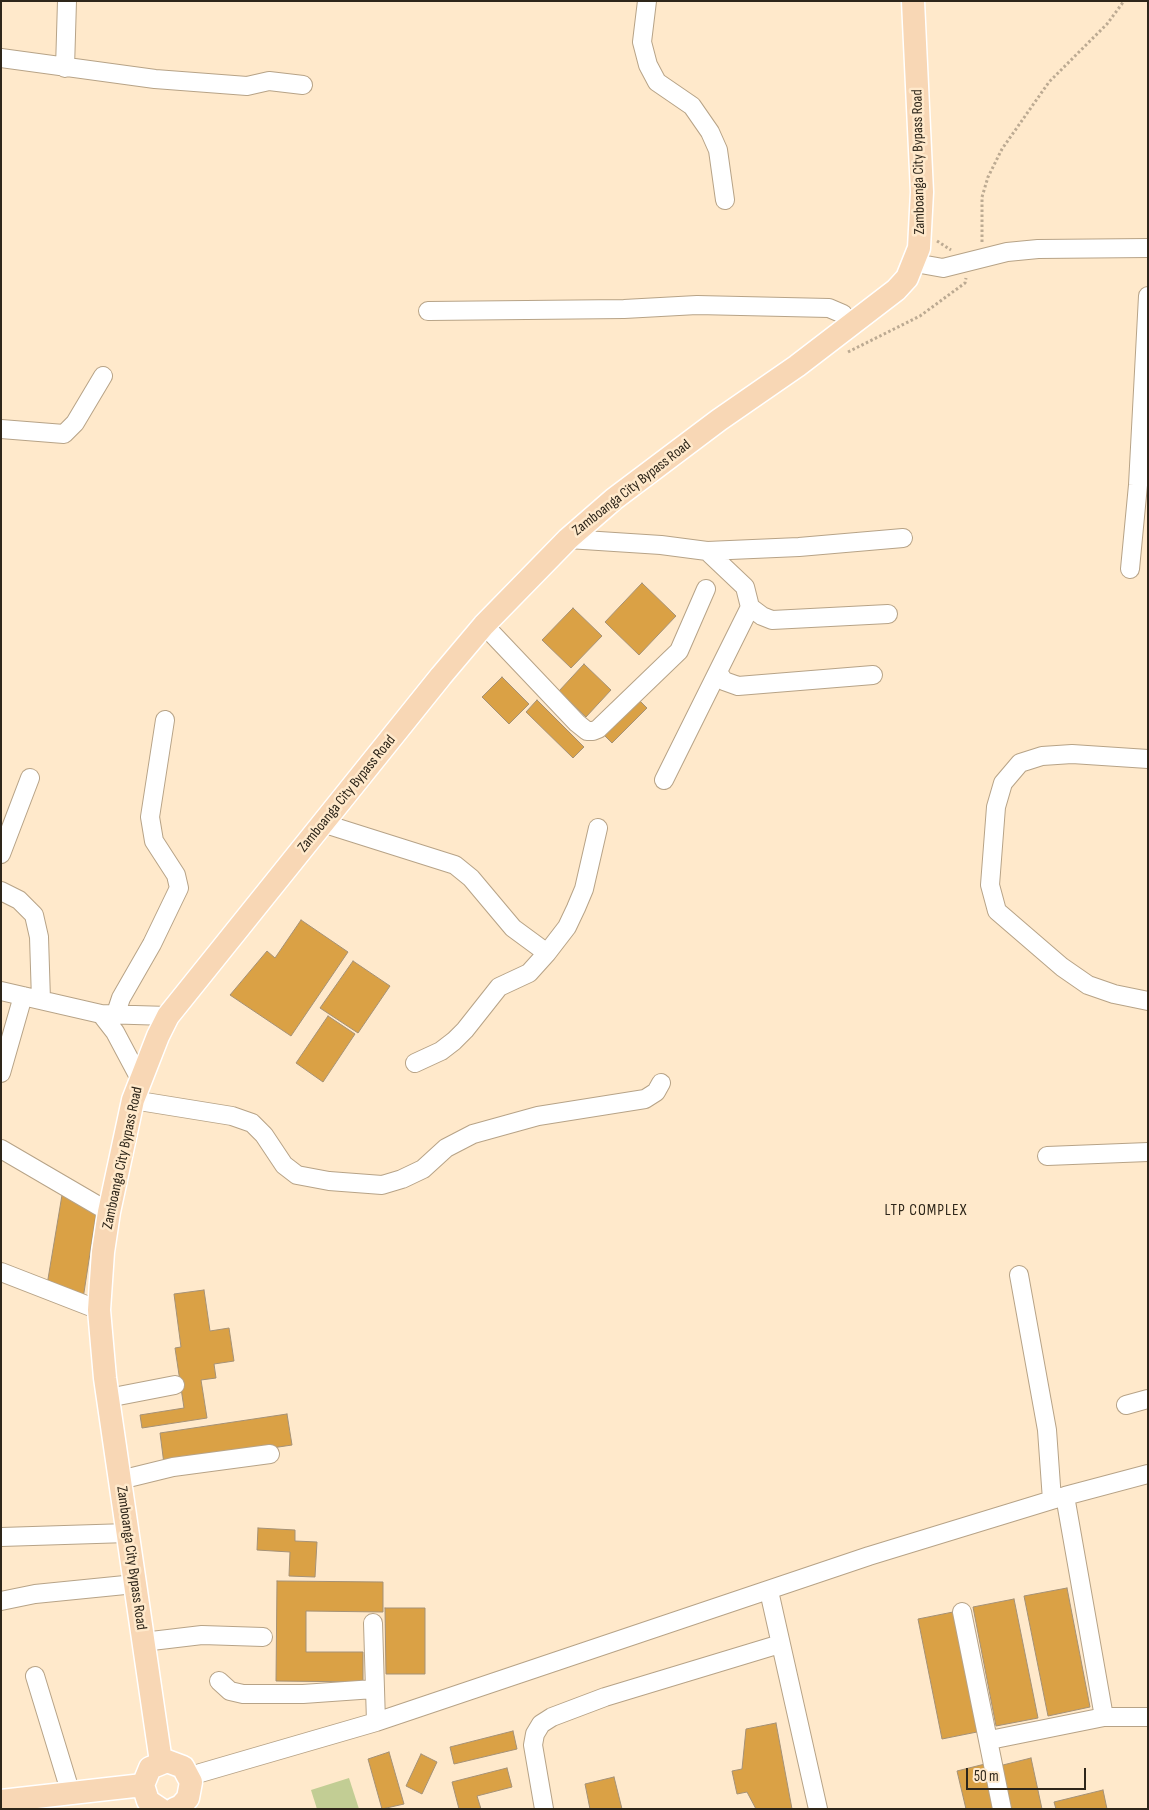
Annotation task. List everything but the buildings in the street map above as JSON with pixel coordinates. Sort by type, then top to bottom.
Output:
[{"type":"main road","name":"Zamboanga City Bypass Road","points":[[161,1762],[108,1398],[99,1310],[103,1252],[109,1212],[133,1100],[140,1079],[168,1016],[322,823],[484,625],[568,539],[614,499],[719,420],[797,366],[849,324],[896,290],[907,278],[915,262],[921,234],[922,151],[914,1]]},
{"type":"main road","points":[[161,1762],[178,1764],[190,1776],[191,1787],[188,1798],[181,1806],[162,1808],[148,1801],[143,1785],[146,1773],[161,1762]]},
{"type":"main road","points":[[1,1802],[143,1785]]},
{"type":"street","points":[[65,68],[67,1]]},
{"type":"street","points":[[647,1],[642,42],[648,65],[657,82],[692,106],[710,132],[718,150],[725,200]]},
{"type":"street","points":[[1,58],[155,80],[238,86],[254,86],[269,81],[303,84]]},
{"type":"street","points":[[915,262],[943,268],[1038,249],[1148,248]]},
{"type":"street","points":[[1130,569],[1139,475],[1148,296]]},
{"type":"street","points":[[428,311],[624,309],[697,305],[829,308],[838,311],[849,324]]},
{"type":"street","points":[[1,429],[64,434],[75,424],[103,376]]},
{"type":"street","points":[[568,539],[661,544],[707,551],[799,548],[903,538]]},
{"type":"street","points":[[707,551],[745,587],[750,607],[762,616],[772,620],[888,614]]},
{"type":"street","points":[[484,625],[577,723],[587,731],[593,731],[598,729],[680,651],[706,589]]},
{"type":"street","points":[[664,780],[750,607]]},
{"type":"street","points":[[718,672],[724,681],[738,686],[873,675]]},
{"type":"street","points":[[108,1015],[121,998],[152,944],[179,888],[176,874],[154,841],[150,817],[165,720]]},
{"type":"street","points":[[1148,759],[1072,754],[1042,756],[1020,763],[1003,782],[996,807],[990,885],[997,911],[1062,967],[1088,985],[1114,994],[1148,1001]]},
{"type":"street","points":[[1,854],[30,778]]},
{"type":"street","points":[[322,823],[455,865],[471,878],[513,928],[547,953]]},
{"type":"street","points":[[415,1062],[441,1051],[454,1041],[465,1030],[499,986],[529,973],[547,953],[567,927],[584,889],[598,828]]},
{"type":"street","points":[[1,891],[19,900],[34,915],[38,937],[41,1000]]},
{"type":"street","points":[[1,991],[108,1015],[168,1016]]},
{"type":"street","points":[[1,1073],[23,996]]},
{"type":"street","points":[[108,1015],[140,1079]]},
{"type":"street","points":[[133,1100],[225,1114],[252,1123],[264,1135],[284,1165],[297,1175],[329,1182],[382,1185],[402,1179],[423,1169],[446,1148],[473,1134],[538,1116],[645,1098],[656,1092],[661,1084]]},
{"type":"street","points":[[1,1149],[109,1212]]},
{"type":"street","points":[[1047,1156],[1148,1152]]},
{"type":"street","points":[[1,1272],[99,1310]]},
{"type":"street","points":[[1019,1275],[1058,1498],[1104,1717]]},
{"type":"street","points":[[108,1398],[174,1385]]},
{"type":"street","points":[[1126,1405],[1148,1399]]},
{"type":"street","points":[[120,1480],[173,1467],[270,1454]]},
{"type":"street","points":[[190,1776],[376,1722],[869,1556],[1058,1498],[1148,1474]]},
{"type":"street","points":[[1,1537],[128,1534]]},
{"type":"street","points":[[1,1601],[35,1594],[135,1584]]},
{"type":"street","points":[[769,1591],[818,1809]]},
{"type":"street","points":[[962,1612],[990,1740],[1002,1809]]},
{"type":"street","points":[[373,1623],[376,1722]]},
{"type":"street","points":[[143,1642],[202,1635],[263,1637]]},
{"type":"street","points":[[544,1809],[533,1746],[535,1734],[541,1724],[552,1717],[605,1697],[780,1644]]},
{"type":"street","points":[[35,1676],[71,1794]]},
{"type":"street","points":[[219,1681],[230,1691],[243,1694],[303,1694],[374,1689]]},
{"type":"street","points":[[990,1740],[1104,1717],[1148,1717]]},
{"type":"path","points":[[844,353],[920,316],[965,283],[976,260],[982,197],[988,177],[1002,149],[1050,82],[1107,24],[1124,1]]},
{"type":"path","points":[[921,234],[976,260]]},
{"type":"green space","points":[[349,1778],[359,1809],[317,1809],[311,1790]]},
{"type":"district","name":"LTP COMPLEX","points":[[926,1211]]}]
